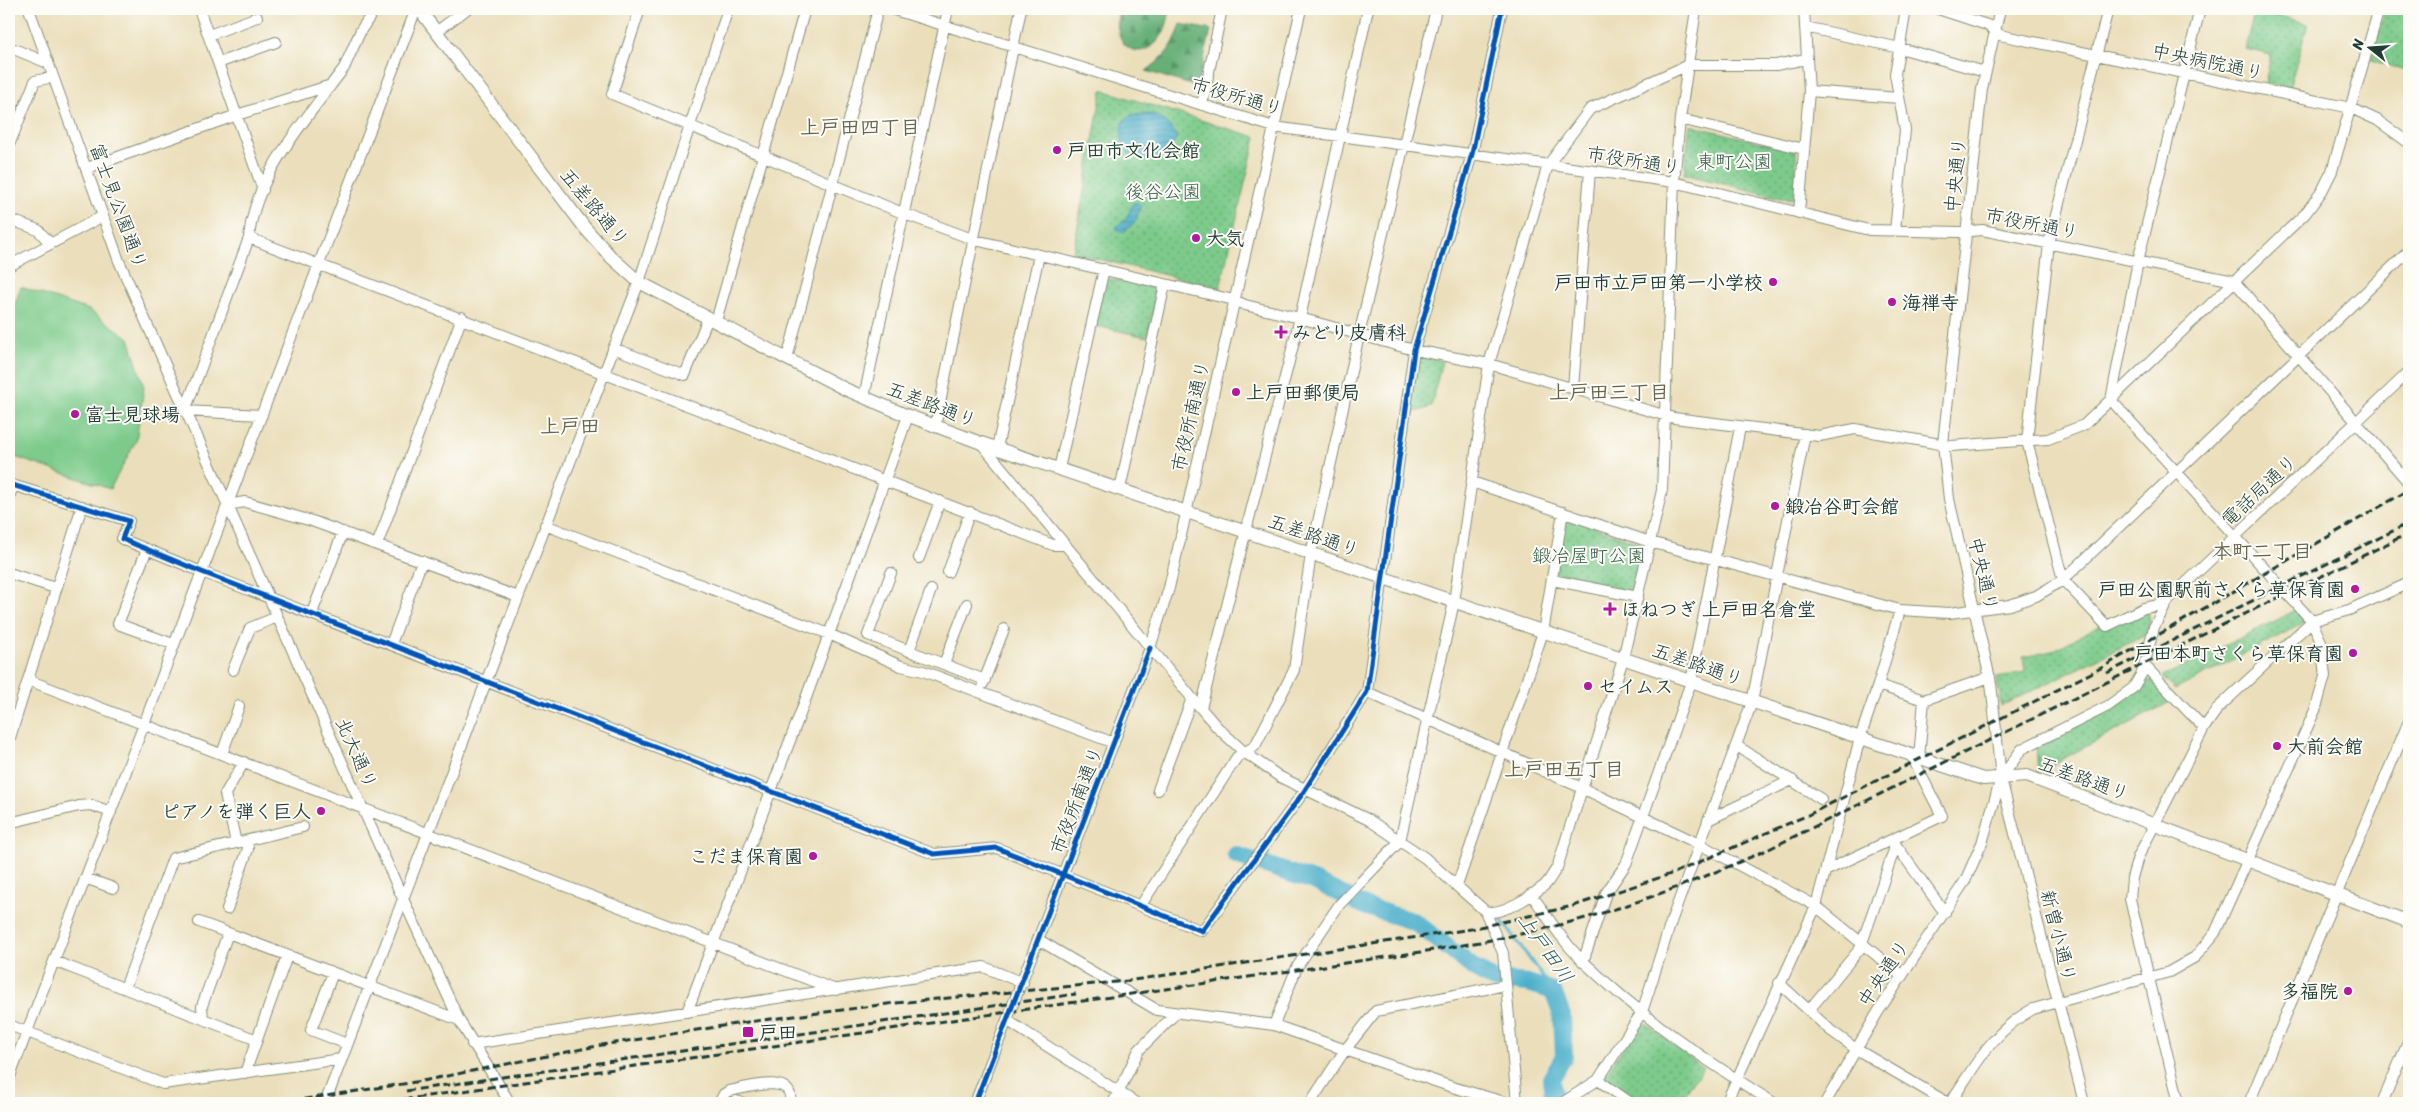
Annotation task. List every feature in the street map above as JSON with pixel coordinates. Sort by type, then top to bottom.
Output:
[{"type":"main road","name":"五差路通り","points":[[418,9],[585,228],[611,257],[640,282],[864,398],[935,427],[981,443],[1983,779],[2028,776],[2409,922]]},
{"type":"street","name":"富士見公園通り","points":[[29,9],[119,262],[185,411]]},
{"type":"street","points":[[199,9],[263,190]]},
{"type":"street","points":[[262,416],[185,411],[249,238],[251,216],[276,160],[344,68],[361,30],[375,9]]},
{"type":"street","points":[[9,1079],[418,9]]},
{"type":"street","points":[[436,32],[467,9]]},
{"type":"street","points":[[640,9],[612,94],[904,214],[975,240],[1234,300],[1244,305],[1300,318],[1414,350],[1489,364],[1666,417],[1819,436],[1855,428],[1951,446],[2048,439],[2071,432],[2084,425],[2305,214],[2322,191],[2332,171],[2379,9]]},
{"type":"street","points":[[325,1103],[545,525],[640,282],[728,9]]},
{"type":"street","points":[[613,348],[685,375],[712,320],[764,157],[805,9]]},
{"type":"street","points":[[787,359],[878,9]]},
{"type":"street","name":"市役所通り","points":[[891,9],[1274,127],[1674,182],[1869,230],[1982,230],[2234,281]]},
{"type":"street","points":[[864,398],[948,9]]},
{"type":"street","points":[[935,427],[1021,9]]},
{"type":"street","points":[[1202,105],[1222,9]]},
{"type":"street","name":"市役所南通り","points":[[975,1103],[1023,983],[1150,648],[1168,588],[1301,9]]},
{"type":"street","points":[[1201,708],[1300,318],[1368,9]]},
{"type":"street","points":[[1141,905],[1237,757],[1255,746],[1294,670],[1311,554],[1359,335],[1436,9]]},
{"type":"street","points":[[9,498],[11,484],[129,521],[122,539],[202,572],[934,854],[997,848],[1202,931],[1304,790],[1367,692],[1414,350],[1472,154],[1502,9]]},
{"type":"street","points":[[1487,912],[1501,912],[1531,894],[1546,884],[1557,868],[1623,659],[1638,597],[1662,490],[1674,182],[1680,119],[1696,9]]},
{"type":"street","points":[[1799,213],[1809,91],[1804,9]]},
{"type":"street","points":[[1895,231],[1905,130],[1895,74],[1906,9]]},
{"type":"street","name":"中央病院通り","points":[[1938,9],[1987,25],[2000,36],[2350,108],[2377,120],[2409,143]]},
{"type":"street","name":"中央通り","points":[[1826,1103],[1856,1049],[1945,913],[1978,853],[2001,778],[1996,711],[1990,677],[1949,499],[1944,444],[1985,72],[2000,9]]},
{"type":"street","points":[[2108,9],[2049,243],[2026,441],[2063,580],[2107,626],[2144,608],[2165,604]]},
{"type":"street","points":[[2111,400],[2138,261],[2200,9]]},
{"type":"street","points":[[208,35],[257,17]]},
{"type":"street","points":[[1805,27],[1900,48],[1985,72]]},
{"type":"street","points":[[218,63],[276,42]]},
{"type":"street","points":[[9,47],[48,63]]},
{"type":"street","points":[[1274,1025],[1297,967],[1339,905],[1400,841],[1454,602],[1489,364],[1548,164],[1590,108],[1688,65],[1776,64],[1806,58]]},
{"type":"street","points":[[9,145],[35,81],[53,77]]},
{"type":"street","points":[[87,168],[237,115],[330,85]]},
{"type":"street","points":[[1809,91],[1899,98]]},
{"type":"street","points":[[1680,119],[1804,149]]},
{"type":"street","points":[[1573,388],[1590,171]]},
{"type":"street","points":[[9,266],[103,216]]},
{"type":"street","points":[[9,219],[38,230],[50,243]]},
{"type":"street","points":[[249,238],[1053,545],[1065,545]]},
{"type":"street","points":[[1472,482],[1650,542],[1900,610],[1949,613],[2010,604],[2036,596],[2063,580],[2409,251]]},
{"type":"street","points":[[997,448],[1039,255]]},
{"type":"street","points":[[1058,469],[1104,269]]},
{"type":"street","points":[[2234,281],[2408,479]]},
{"type":"street","points":[[1120,489],[1165,284]]},
{"type":"street","points":[[377,545],[462,318]]},
{"type":"street","name":"電話局通り","points":[[2001,778],[2022,749],[2108,706],[2125,695],[2139,680],[2145,666],[2154,626],[2165,604],[2409,372]]},
{"type":"street","points":[[1779,983],[1830,1030],[1856,1049],[1949,1103],[1996,1036],[2015,1019],[2033,1009],[2169,972],[2195,957],[2215,933],[2316,708],[2325,676],[2321,642],[2312,621],[2111,400]]},
{"type":"street","name":"北大通り","points":[[185,411],[459,1020],[510,1103]]},
{"type":"street","points":[[687,1012],[829,634],[908,416]]},
{"type":"street","points":[[1583,962],[1606,893],[1626,864],[1641,817],[1691,682],[1740,427]]},
{"type":"street","points":[[1562,1103],[1598,1080],[1642,1012],[1699,844],[1752,702],[1805,434]]},
{"type":"street","points":[[981,443],[1192,698],[1244,752],[1304,790],[1368,820],[1400,841],[1425,858],[1487,912],[1503,953],[1517,1103]]},
{"type":"street","points":[[919,558],[940,501]]},
{"type":"street","points":[[227,505],[245,502],[343,532],[518,597]]},
{"type":"street","points":[[9,741],[82,506]]},
{"type":"street","points":[[948,572],[970,512]]},
{"type":"street","points":[[1457,886],[1543,632],[1563,512]]},
{"type":"street","points":[[545,525],[829,634],[901,666],[923,671],[1114,743]]},
{"type":"street","points":[[312,613],[343,532]]},
{"type":"street","points":[[147,549],[118,624],[174,644]]},
{"type":"street","points":[[391,644],[422,561]]},
{"type":"street","points":[[9,573],[55,588]]},
{"type":"street","points":[[891,573],[868,635],[985,680]]},
{"type":"street","points":[[1552,580],[1638,597]]},
{"type":"street","points":[[2179,1103],[2130,899],[2132,878],[2138,857],[2204,728],[2218,708],[2312,621],[2367,603],[2409,583]]},
{"type":"street","points":[[909,650],[931,590]]},
{"type":"street","points":[[944,664],[967,604]]},
{"type":"street","points":[[1726,1103],[1779,983],[1816,906],[1860,738],[1900,610]]},
{"type":"street","points":[[233,670],[250,628],[277,617]]},
{"type":"street","points":[[980,692],[1004,629]]},
{"type":"street","points":[[2145,666],[2204,728]]},
{"type":"street","points":[[1878,685],[1924,700],[1990,677]]},
{"type":"street","points":[[28,680],[429,832],[836,990]]},
{"type":"street","points":[[1367,692],[1582,788],[1699,844],[1816,906],[1902,976]]},
{"type":"street","points":[[1158,790],[1192,698]]},
{"type":"street","points":[[1825,871],[1893,841],[1942,816],[1915,756],[1924,700]]},
{"type":"street","points":[[222,754],[239,706]]},
{"type":"street","points":[[2249,1103],[2409,721]]},
{"type":"street","points":[[1737,746],[1821,799]]},
{"type":"street","points":[[236,843],[225,794],[244,762]]},
{"type":"street","name":"新曽小通り","points":[[2001,778],[2084,1103]]},
{"type":"street","points":[[1708,820],[1792,780]]},
{"type":"street","points":[[9,822],[79,806],[91,805],[111,812]]},
{"type":"street","points":[[125,988],[173,858],[302,828]]},
{"type":"street","points":[[227,909],[248,849],[247,840]]},
{"type":"street","points":[[1893,841],[1945,913]]},
{"type":"street","points":[[1809,1010],[1862,944],[1894,850],[1893,841]]},
{"type":"street","points":[[85,878],[113,888]]},
{"type":"street","points":[[1531,894],[1583,962],[1642,1012],[1736,1080],[1774,1103]]},
{"type":"street","points":[[199,922],[459,1020]]},
{"type":"street","points":[[203,1019],[202,1006],[228,933]]},
{"type":"street","points":[[1039,940],[1157,1010],[1274,1025],[1452,1087],[1508,1103]]},
{"type":"street","points":[[245,1072],[287,956]]},
{"type":"street","points":[[54,960],[257,1040]]},
{"type":"street","points":[[472,1044],[984,967],[1023,983]]},
{"type":"street","points":[[333,973],[311,1030],[347,1044]]},
{"type":"street","points":[[1310,1103],[1346,1050],[1376,1011],[1505,981]]},
{"type":"street","points":[[1113,1103],[1117,1091],[1139,1050],[1176,1013]]},
{"type":"street","points":[[1008,1022],[1136,1103]]},
{"type":"street","points":[[9,1025],[163,1084],[341,1059]]},
{"type":"street","points":[[2382,1103],[2409,1040]]},
{"type":"street","points":[[1598,1080],[1631,1103]]},
{"type":"street","points":[[719,1103],[726,1092],[773,1084],[787,1089],[790,1103]]},
{"type":"street","points":[[731,1103],[736,1101],[743,1103]]},
{"type":"green space","points":[[1123,9],[1170,9],[1165,28],[1158,41],[1149,48],[1139,51],[1130,48],[1122,41],[1118,29],[1118,12],[1122,13]]},
{"type":"green space","points":[[2255,9],[2308,24],[2289,88],[2265,83],[2271,55],[2245,49]]},
{"type":"green space","points":[[2385,9],[2409,9],[2409,72],[2371,60]]},
{"type":"green space","points":[[1181,24],[1211,30],[1197,87],[1146,71],[1168,50],[1176,38]]},
{"type":"green space","name":"後谷公園","points":[[1102,90],[1256,137],[1220,288],[1073,253]]},
{"type":"green space","name":"東町公園","points":[[1690,125],[1796,151],[1796,199],[1781,198],[1684,174]]},
{"type":"green space","points":[[1105,278],[1158,289],[1147,337],[1096,326]]},
{"type":"green space","name":"富士見球場","points":[[21,287],[89,310],[129,338],[144,387],[136,441],[110,489],[9,455],[9,321]]},
{"type":"green space","points":[[1418,354],[1442,361],[1431,407],[1410,414]]},
{"type":"green space","name":"鍛冶屋町公園","points":[[1565,516],[1643,545],[1631,593],[1555,577]]},
{"type":"green space","points":[[2296,610],[2306,622],[2175,690],[2162,677]]},
{"type":"green space","points":[[2148,611],[2150,621],[2146,635],[2001,706],[1997,677],[2025,672],[2023,657],[2052,651],[2100,625]]},
{"type":"green space","points":[[2153,680],[2172,701],[2038,772],[2036,747],[2126,700],[2145,681]]},
{"type":"green space","points":[[1641,1020],[1703,1068],[1678,1103],[1638,1103],[1604,1077]]},
{"type":"water","points":[[1149,114],[1165,122],[1177,136],[1170,149],[1160,156],[1150,160],[1139,159],[1130,155],[1124,146],[1121,135],[1124,120],[1132,115]]},
{"type":"water","points":[[1137,202],[1141,206],[1135,222],[1124,232],[1119,232],[1116,227],[1126,219],[1133,204]]},
{"type":"waterway","points":[[1236,855],[1316,882],[1367,907],[1415,922],[1475,969],[1495,980],[1528,983],[1553,991],[1562,1016],[1564,1056],[1551,1079],[1554,1103]]},
{"type":"waterway","name":"上戸田川","points":[[1497,914],[1553,991]]},
{"type":"railway","points":[[280,1103],[422,1081],[602,1045],[748,1022],[896,1003],[1127,981],[1471,929],[1573,906],[1674,873],[1808,815],[2101,668],[2409,490]]},
{"type":"railway","points":[[2107,673],[2409,523]]},
{"type":"railway","points":[[380,1103],[1414,953],[1510,936],[1593,916],[1670,890],[1769,849],[2409,533]]},
{"type":"railway","points":[[406,1091],[1076,994]]},
{"type":"cycle path","points":[[9,484],[129,521],[122,539],[202,572],[934,854],[997,848],[1202,931],[1303,793],[1367,692],[1414,350],[1472,154],[1502,9]]},
{"type":"cycle path","points":[[975,1103],[1150,648]]},
{"type":"place","name":"戸田市文化会館","points":[[1057,150]]},
{"type":"place","name":"大気","points":[[1196,238]]},
{"type":"place","name":"戸田市立戸田第一小学校","points":[[1773,282]]},
{"type":"place","name":"海禅寺","points":[[1892,302]]},
{"type":"place","name":"みどり皮膚科","points":[[1281,332]]},
{"type":"place","name":"上戸田郵便局","points":[[1236,392]]},
{"type":"place","name":"富士見球場","points":[[75,414]]},
{"type":"place","name":"鍛冶谷町会館","points":[[1775,506]]},
{"type":"place","name":"戸田公園駅前さくら草保育園","points":[[2355,589]]},
{"type":"place","name":"ほねつぎ 上戸田名倉堂","points":[[1610,609]]},
{"type":"place","name":"戸田本町さくら草保育園","points":[[2353,653]]},
{"type":"place","name":"セイムス","points":[[1588,686]]},
{"type":"place","name":"大前会館","points":[[2277,746]]},
{"type":"place","name":"ピアノを弾く巨人","points":[[321,811]]},
{"type":"place","name":"こだま保育園","points":[[813,856]]},
{"type":"place","name":"多福院","points":[[2348,991]]},
{"type":"place","name":"戸田","points":[[748,1032]]},
{"type":"district","name":"上戸田四丁目","points":[[860,127]]},
{"type":"district","name":"上戸田三丁目","points":[[1609,392]]},
{"type":"district","name":"上戸田","points":[[570,426]]},
{"type":"district","name":"本町二丁目","points":[[2262,551]]},
{"type":"district","name":"上戸田五丁目","points":[[1564,769]]}]
